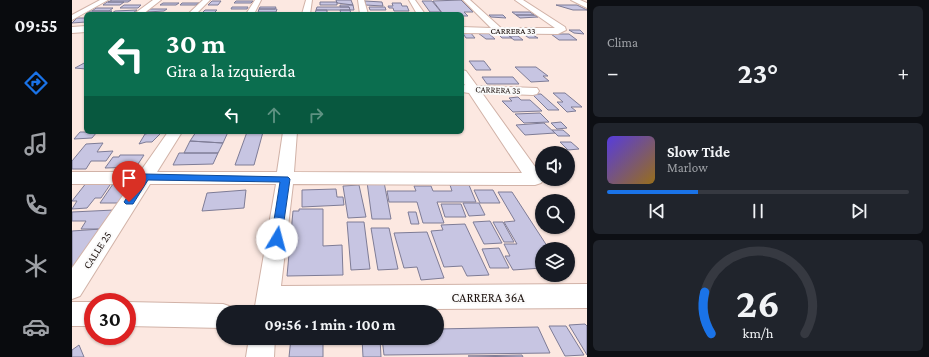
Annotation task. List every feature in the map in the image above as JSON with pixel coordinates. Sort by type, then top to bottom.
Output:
[{"type":"street","points":[[72,18],[105,0]]},
{"type":"street","points":[[141,12],[158,0]]},
{"type":"street","points":[[194,12],[207,0]]},
{"type":"street","points":[[251,12],[258,0]]},
{"type":"street","points":[[306,12],[309,0]]},
{"type":"street","points":[[361,0],[364,12]]},
{"type":"street","points":[[412,0],[420,12]]},
{"type":"street","points":[[466,0],[498,30]]},
{"type":"street","name":"CARRERA 33","points":[[464,30],[562,30],[518,0]]},
{"type":"street","points":[[574,0],[587,6]]},
{"type":"street","points":[[72,30],[84,30]]},
{"type":"street","points":[[72,178],[535,179],[468,89],[464,78]]},
{"type":"street","name":"CARRERA 35","points":[[468,89],[533,91]]},
{"type":"street","name":"CALLE 25","points":[[72,288],[174,134]]},
{"type":"street","points":[[267,305],[290,134]]},
{"type":"street","name":"CARRERA 36A","points":[[267,305],[587,296]]},
{"type":"street","points":[[72,314],[84,314]]},
{"type":"street","points":[[136,314],[216,316]]},
{"type":"street","points":[[260,357],[261,345]]},
{"type":"building","points":[[112,0],[131,0],[128,2],[108,2]]},
{"type":"building","points":[[336,0],[351,0],[353,5],[337,3]]},
{"type":"building","points":[[461,0],[473,12],[441,12],[433,1]]},
{"type":"building","points":[[212,1],[221,1],[218,5],[208,5]]},
{"type":"building","points":[[236,1],[253,1],[251,3],[234,3]]},
{"type":"building","points":[[365,1],[382,2],[383,6],[365,5]]},
{"type":"building","points":[[422,1],[432,1],[441,12],[430,12]]},
{"type":"building","points":[[107,2],[124,2],[120,5],[103,5]]},
{"type":"building","points":[[320,2],[337,2],[337,5],[320,5]]},
{"type":"building","points":[[163,3],[179,3],[176,5],[160,5]]},
{"type":"building","points":[[182,3],[199,3],[196,5],[180,5]]},
{"type":"building","points":[[392,3],[401,3],[402,6],[407,6],[409,11],[394,11],[393,8],[389,8],[388,6],[393,6]]},
{"type":"building","points":[[124,5],[141,5],[138,8],[120,8]]},
{"type":"building","points":[[340,5],[353,5],[354,10],[350,10],[349,7],[340,7]]},
{"type":"building","points":[[556,5],[577,5],[587,10],[573,10]]},
{"type":"building","points":[[232,7],[248,7],[247,9],[231,9]]},
{"type":"building","points":[[260,7],[276,7],[275,9],[259,9]]},
{"type":"building","points":[[317,7],[349,7],[350,10],[316,10]]},
{"type":"building","points":[[369,7],[385,7],[386,10],[370,10]]},
{"type":"building","points":[[96,8],[113,8],[109,11],[92,11]]},
{"type":"building","points":[[150,9],[167,9],[164,11],[147,12]]},
{"type":"building","points":[[259,9],[277,9],[276,12],[258,12]]},
{"type":"building","points":[[137,10],[134,12],[114,12]]},
{"type":"building","points":[[205,10],[217,10],[215,12],[203,12]]},
{"type":"building","points":[[316,10],[327,10],[327,12],[316,12]]},
{"type":"building","points":[[340,10],[350,10],[350,12],[340,12]]},
{"type":"building","points":[[90,11],[112,11],[110,12],[89,12]]},
{"type":"building","points":[[512,12],[530,12],[534,15],[516,15]]},
{"type":"building","points":[[489,15],[503,15],[506,18],[491,17]]},
{"type":"building","points":[[516,15],[534,15],[538,17],[520,18]]},
{"type":"building","points":[[77,18],[84,18],[84,22],[72,23]]},
{"type":"building","points":[[569,30],[580,30],[584,34],[574,33]]},
{"type":"building","points":[[464,32],[470,32],[475,38],[466,38]]},
{"type":"building","points":[[487,32],[495,39],[486,39],[478,33]]},
{"type":"building","points":[[496,32],[506,33],[512,38],[502,38]]},
{"type":"building","points":[[523,34],[531,34],[538,38],[529,38]]},
{"type":"building","points":[[551,34],[569,34],[577,40],[559,40]]},
{"type":"building","points":[[509,36],[518,36],[523,40],[514,40]]},
{"type":"building","points":[[469,61],[484,61],[491,70],[476,70]]},
{"type":"building","points":[[84,63],[84,69],[75,68]]},
{"type":"building","points":[[515,67],[536,67],[548,76],[543,76],[549,81],[531,82]]},
{"type":"building","points":[[482,77],[513,77],[519,84],[487,84]]},
{"type":"building","points":[[553,93],[565,93],[582,107],[571,107],[576,111],[567,112],[557,102],[563,102]]},
{"type":"building","points":[[532,94],[541,94],[559,110],[548,110]]},
{"type":"building","points":[[518,97],[521,100],[530,100],[542,111],[513,112],[502,101],[512,101],[509,98]]},
{"type":"building","points":[[540,113],[549,122],[524,123],[515,114]]},
{"type":"building","points":[[561,122],[567,128],[557,129],[551,123]]},
{"type":"building","points":[[544,123],[555,133],[525,135],[516,125]]},
{"type":"building","points":[[552,130],[563,130],[570,136],[558,136]]},
{"type":"building","points":[[80,132],[84,132],[84,134],[95,134],[92,138],[74,139]]},
{"type":"building","points":[[145,134],[160,134],[152,142],[139,144]]},
{"type":"building","points":[[195,134],[227,134],[223,143],[190,141]]},
{"type":"building","points":[[246,134],[262,134],[254,165],[235,165]]},
{"type":"building","points":[[190,141],[223,143],[218,153],[184,153]]},
{"type":"building","points":[[560,142],[571,142],[579,149],[575,149],[575,146],[564,146]]},
{"type":"building","points":[[103,143],[97,152],[113,151],[106,161],[91,161],[86,169],[72,169],[72,161],[86,144]]},
{"type":"building","points":[[179,153],[218,153],[213,164],[173,165]]},
{"type":"building","points":[[120,155],[144,155],[136,167],[105,168],[113,157],[119,157]]},
{"type":"building","points":[[87,182],[112,182],[101,198],[95,198],[87,208],[72,209],[77,201],[72,201]]},
{"type":"building","points":[[367,182],[384,182],[391,219],[372,219]]},
{"type":"building","points":[[113,184],[132,185],[120,203],[100,203]]},
{"type":"building","points":[[359,185],[366,217],[348,218],[343,186]]},
{"type":"building","points":[[450,185],[469,185],[476,202],[437,202],[444,223],[423,223],[417,202],[389,202],[387,191],[416,191],[414,186],[431,186],[433,191],[452,191]]},
{"type":"building","points":[[336,189],[337,197],[343,197],[344,205],[302,207],[302,190]]},
{"type":"building","points":[[246,190],[244,208],[202,211],[207,193]]},
{"type":"building","points":[[474,190],[493,190],[500,203],[480,203]]},
{"type":"building","points":[[498,192],[512,192],[535,227],[535,234],[539,234],[544,242],[535,242],[535,268],[513,270],[505,256],[510,256],[504,244],[517,244],[504,222],[515,221]]},
{"type":"building","points":[[463,203],[479,203],[485,215],[469,216]]},
{"type":"building","points":[[441,204],[461,204],[466,217],[445,217]]},
{"type":"building","points":[[299,209],[323,209],[323,246],[342,245],[343,275],[287,276],[293,211],[299,211]]},
{"type":"building","points":[[114,210],[101,229],[81,229],[86,221],[72,221],[72,212]]},
{"type":"building","points":[[408,212],[416,212],[419,224],[411,224]]},
{"type":"building","points":[[490,221],[502,243],[484,244],[473,222]]},
{"type":"building","points":[[347,222],[364,222],[370,269],[351,270]]},
{"type":"building","points":[[493,222],[503,222],[514,242],[504,242]]},
{"type":"building","points":[[465,224],[489,275],[467,276],[462,266],[444,267],[431,231],[443,230],[441,225]]},
{"type":"building","points":[[371,228],[389,228],[398,269],[378,270]]},
{"type":"building","points":[[101,229],[72,268],[72,231]]},
{"type":"building","points":[[427,232],[444,278],[421,280],[417,267],[404,268],[394,233]]},
{"type":"building","points":[[499,248],[509,268],[490,268],[482,249]]},
{"type":"building","points":[[585,324],[587,326],[587,355],[569,325]]},
{"type":"building","points":[[549,326],[566,326],[584,355],[565,356]]},
{"type":"building","points":[[538,327],[550,353],[384,355],[383,345],[444,345],[444,329]]},
{"type":"building","points":[[79,345],[84,357],[72,357],[72,350]]},
{"type":"building","points":[[290,345],[323,345],[323,357],[289,357]]},
{"type":"building","points":[[362,345],[380,345],[381,357],[363,357]]},
{"type":"building","points":[[522,355],[523,357],[468,356]]},
{"type":"route","points":[[129,202],[145,177],[285,179],[277,239]]}]
